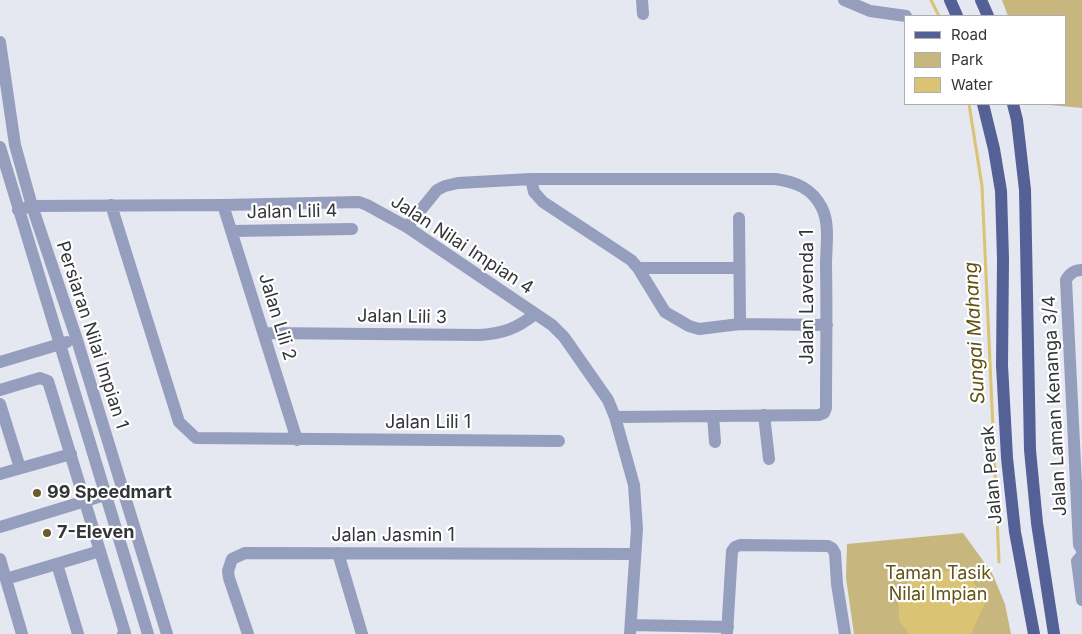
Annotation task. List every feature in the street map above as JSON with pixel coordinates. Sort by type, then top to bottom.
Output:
[{"type":"main road","points":[[950,0],[957,15]]},
{"type":"main road","points":[[981,0],[988,15]]},
{"type":"main road","name":"Jalan Perak","points":[[983,105],[994,149],[1001,192],[1003,259],[1002,365],[1008,467],[1015,532],[1034,634]]},
{"type":"main road","points":[[1013,105],[1017,120],[1025,190],[1030,450],[1037,523],[1054,634]]},
{"type":"street","points":[[642,0],[643,14]]},
{"type":"street","points":[[844,0],[870,11],[904,16]]},
{"type":"street","name":"Persiaran Nilai Impian 1","points":[[0,42],[15,145],[32,206],[77,340],[167,634]]},
{"type":"street","name":"Persiaran Nilai Impian 1","points":[[0,147],[148,634]]},
{"type":"street","points":[[531,179],[534,192],[544,202],[631,260],[665,312],[688,326],[699,328],[740,324],[827,325]]},
{"type":"street","name":"Jalan Lavenda 1","points":[[407,227],[430,196],[437,190],[445,186],[473,182],[531,179],[775,179],[799,184],[806,188],[820,205],[825,218],[827,325],[826,408],[824,413],[818,415],[615,417]]},
{"type":"street","name":"Jalan Nilai Impian 4","points":[[18,210],[32,206],[359,202],[407,227],[536,314],[558,330],[564,337],[603,392],[615,417],[634,485],[637,514],[631,630]]},
{"type":"street","name":"Jalan Lili 1","points":[[111,205],[180,424],[198,439],[559,441]]},
{"type":"street","name":"Jalan Lili 2","points":[[223,205],[297,440]]},
{"type":"street","points":[[739,218],[740,324]]},
{"type":"street","name":"Jalan Lili 4","points":[[232,230],[352,229]]},
{"type":"street","points":[[638,268],[740,268]]},
{"type":"street","name":"Jalan Laman Kenanga 3/4","points":[[1082,270],[1076,270],[1066,280],[1077,404],[1079,536],[1082,550]]},
{"type":"street","name":"Jalan Lili 3","points":[[264,333],[480,335],[514,329],[536,314]]},
{"type":"street","points":[[0,362],[77,340]]},
{"type":"street","points":[[0,390],[40,378],[48,381],[125,633],[123,634]]},
{"type":"street","points":[[0,404],[20,468]]},
{"type":"street","points":[[713,416],[714,442]]},
{"type":"street","points":[[764,416],[769,460]]},
{"type":"street","points":[[0,474],[71,454]]},
{"type":"street","points":[[0,527],[105,495]]},
{"type":"street","points":[[631,630],[728,630],[730,572],[732,551],[735,546],[818,546],[832,548],[835,553],[837,584],[845,634]]},
{"type":"street","points":[[6,579],[100,551]]},
{"type":"street","name":"Jalan Jasmin 1","points":[[248,634],[228,571],[232,559],[245,553],[635,554]]},
{"type":"street","points":[[338,553],[362,634]]},
{"type":"street","points":[[1082,555],[1077,561],[1082,600]]},
{"type":"street","points":[[0,559],[22,634]]},
{"type":"street","points":[[57,564],[78,634]]},
{"type":"green space","points":[[1002,0],[1082,0],[1082,108],[1050,105],[1067,105],[1067,15],[1008,15]]},
{"type":"green space","name":"Taman Tasik Nilai Impian","points":[[963,533],[992,573],[1005,604],[1011,634],[854,634],[846,578],[847,544]]},
{"type":"water","points":[[948,571],[966,574],[978,588],[980,601],[986,601],[971,634],[909,634],[899,620],[898,592],[914,576]]},
{"type":"waterway","name":"Sungai Mahang","points":[[931,0],[938,15]]},
{"type":"waterway","name":"Sungai Mahang","points":[[969,105],[982,186],[999,562]]},
{"type":"place","name":"99 Speedmart","points":[[37,493]]},
{"type":"place","name":"7-Eleven","points":[[47,533]]}]
